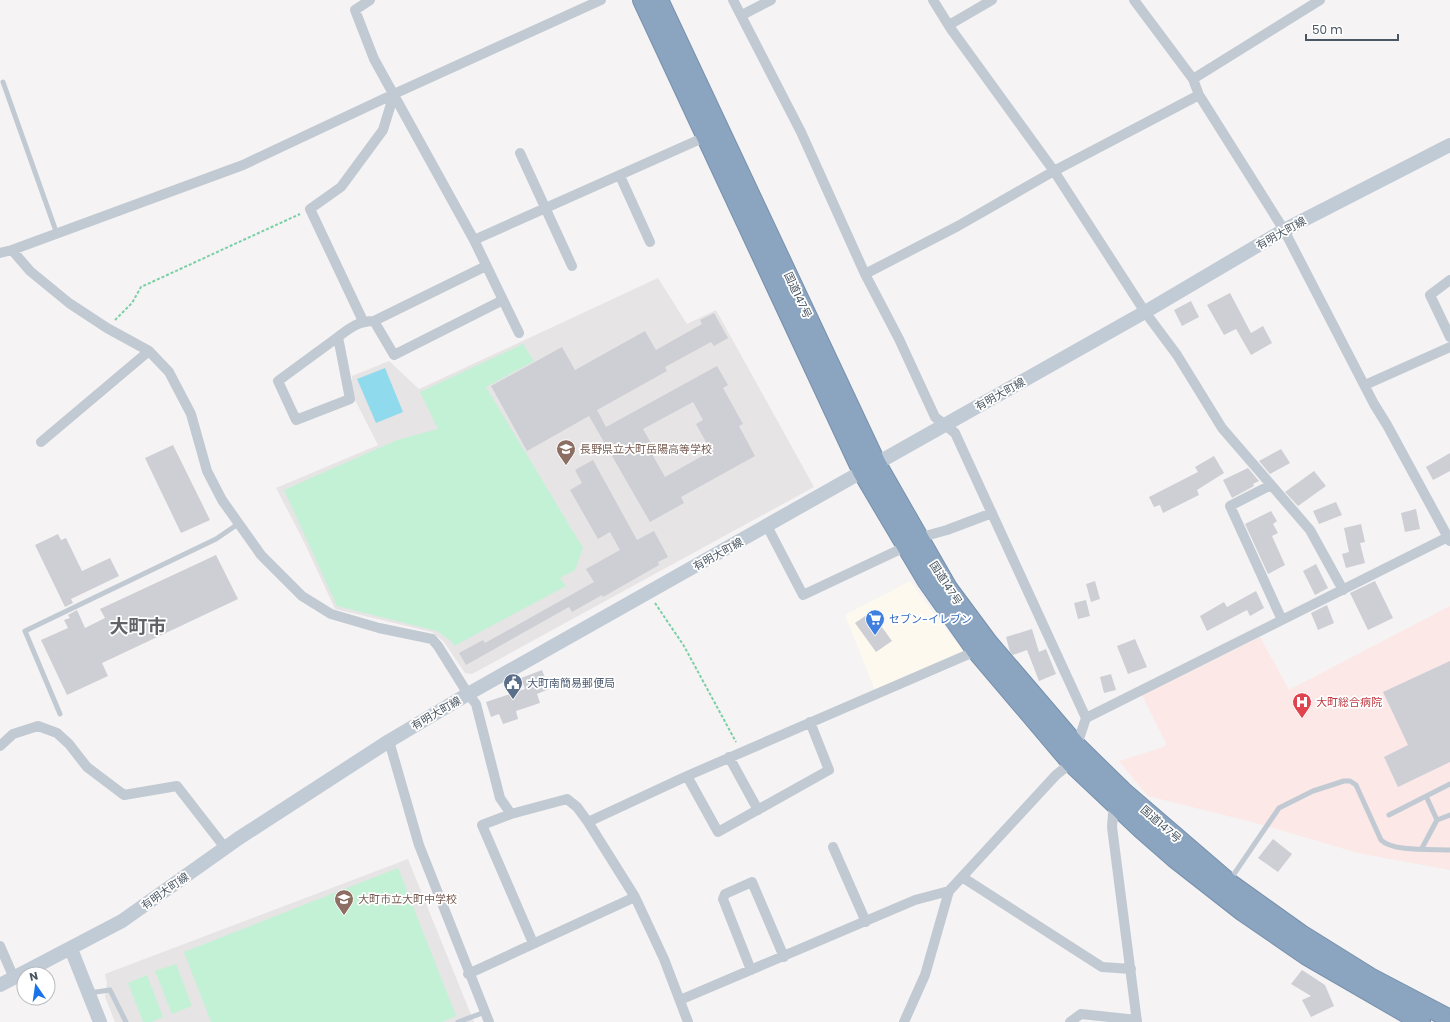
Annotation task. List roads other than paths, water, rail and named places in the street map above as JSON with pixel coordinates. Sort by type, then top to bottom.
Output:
[{"type":"highway","name":"国道147号","points":[[642,0],[713,134],[870,468],[912,542],[1074,755]]},
{"type":"highway","name":"国道147号","points":[[659,0],[713,134]]},
{"type":"highway","name":"国道147号","points":[[912,542],[926,580],[976,651],[1074,755],[1118,797],[1224,888],[1307,956],[1421,1022]]},
{"type":"highway","name":"国道147号","points":[[1224,888],[1358,969],[1450,1019]]},
{"type":"main road","name":"有明大町線","points":[[0,984],[122,921],[226,849],[239,838],[388,741],[468,694],[1145,312],[1284,230],[1450,145]]},
{"type":"main road","points":[[70,949],[100,1022]]},
{"type":"street","points":[[370,0],[355,10],[374,59],[474,240],[519,332]]},
{"type":"street","points":[[0,253],[57,234],[243,165],[394,94],[601,0]]},
{"type":"street","points":[[733,0],[801,132],[865,274],[899,339],[935,417],[955,433],[1086,718],[1074,755],[949,891],[925,975],[904,1022]]},
{"type":"street","points":[[742,15],[772,0]]},
{"type":"street","points":[[933,0],[949,25],[1054,171],[1145,312],[1177,355],[1222,428],[1310,530],[1343,590]]},
{"type":"street","points":[[949,25],[992,0]]},
{"type":"street","points":[[1086,718],[1449,538],[1374,404],[1284,230],[1199,95],[1193,79],[1134,0]]},
{"type":"street","points":[[1193,79],[1320,0]]},
{"type":"street","points":[[363,321],[310,209],[341,187],[383,130],[394,94]]},
{"type":"street","points":[[865,274],[958,226],[1054,171],[1199,95]]},
{"type":"street","points":[[474,240],[713,134]]},
{"type":"street","points":[[520,153],[572,266]]},
{"type":"street","points":[[620,176],[650,242]]},
{"type":"street","points":[[12,250],[30,271],[70,303],[107,328],[149,351],[169,372],[191,414],[207,470],[222,500],[261,555],[302,596],[331,614],[379,628],[432,639],[476,704],[500,798],[512,814]]},
{"type":"street","points":[[338,337],[350,398],[296,420],[278,380],[338,337],[363,321],[374,322],[486,266]]},
{"type":"street","points":[[1450,280],[1430,295],[1450,337]]},
{"type":"street","points":[[374,322],[394,355],[503,300]]},
{"type":"street","points":[[1365,385],[1450,347]]},
{"type":"street","points":[[41,442],[149,351]]},
{"type":"street","points":[[1271,485],[1230,506],[1282,620]]},
{"type":"street","points":[[767,526],[803,595],[912,542],[992,513]]},
{"type":"street","points":[[588,822],[730,757],[976,651]]},
{"type":"street","points":[[687,776],[718,832],[829,770],[810,722]]},
{"type":"street","points":[[0,746],[13,734],[38,726],[57,733],[69,744],[87,767],[124,795],[177,786],[226,849]]},
{"type":"street","points":[[388,741],[418,846],[468,974],[489,1022]]},
{"type":"street","points":[[730,757],[758,810]]},
{"type":"street","points":[[1070,1022],[1081,1014],[1137,1021],[1112,827],[1118,797]]},
{"type":"street","points":[[533,943],[482,825],[512,814],[567,799],[577,807],[588,822],[635,897],[650,926],[688,1022]]},
{"type":"street","points":[[833,847],[866,922]]},
{"type":"street","points":[[962,877],[1102,967],[1131,969]]},
{"type":"street","points":[[751,970],[723,899],[725,894],[752,882],[784,957]]},
{"type":"street","points":[[680,1000],[915,900],[949,891]]},
{"type":"street","points":[[468,974],[635,897]]},
{"type":"street","points":[[0,946],[14,978]]},
{"type":"lane","points":[[3,82],[57,234]]},
{"type":"lane","points":[[60,714],[25,631],[216,539],[238,524]]},
{"type":"lane","points":[[1224,888],[1279,808],[1313,790],[1344,781],[1350,781],[1356,785],[1381,840],[1386,845],[1395,847],[1450,850]]},
{"type":"lane","points":[[1389,815],[1450,784]]},
{"type":"lane","points":[[1426,796],[1437,820]]},
{"type":"lane","points":[[1422,848],[1437,820],[1450,815]]},
{"type":"lane","points":[[88,993],[110,990],[126,1022]]},
{"type":"lane","points":[[458,1022],[485,1012]]},
{"type":"water","points":[[385,368],[403,412],[376,423],[357,379]]},
{"type":"place","name":"長野県立大町岳陽高等学校","points":[[566,466]]},
{"type":"place","name":"セブン-イレブン","points":[[875,636]]},
{"type":"place","name":"大町南簡易郵便局","points":[[513,700]]},
{"type":"place","name":"大町総合病院","points":[[1302,719]]},
{"type":"place","name":"大町市立大町中学校","points":[[344,916]]},
{"type":"district","name":"大町市","points":[[138,626]]}]
